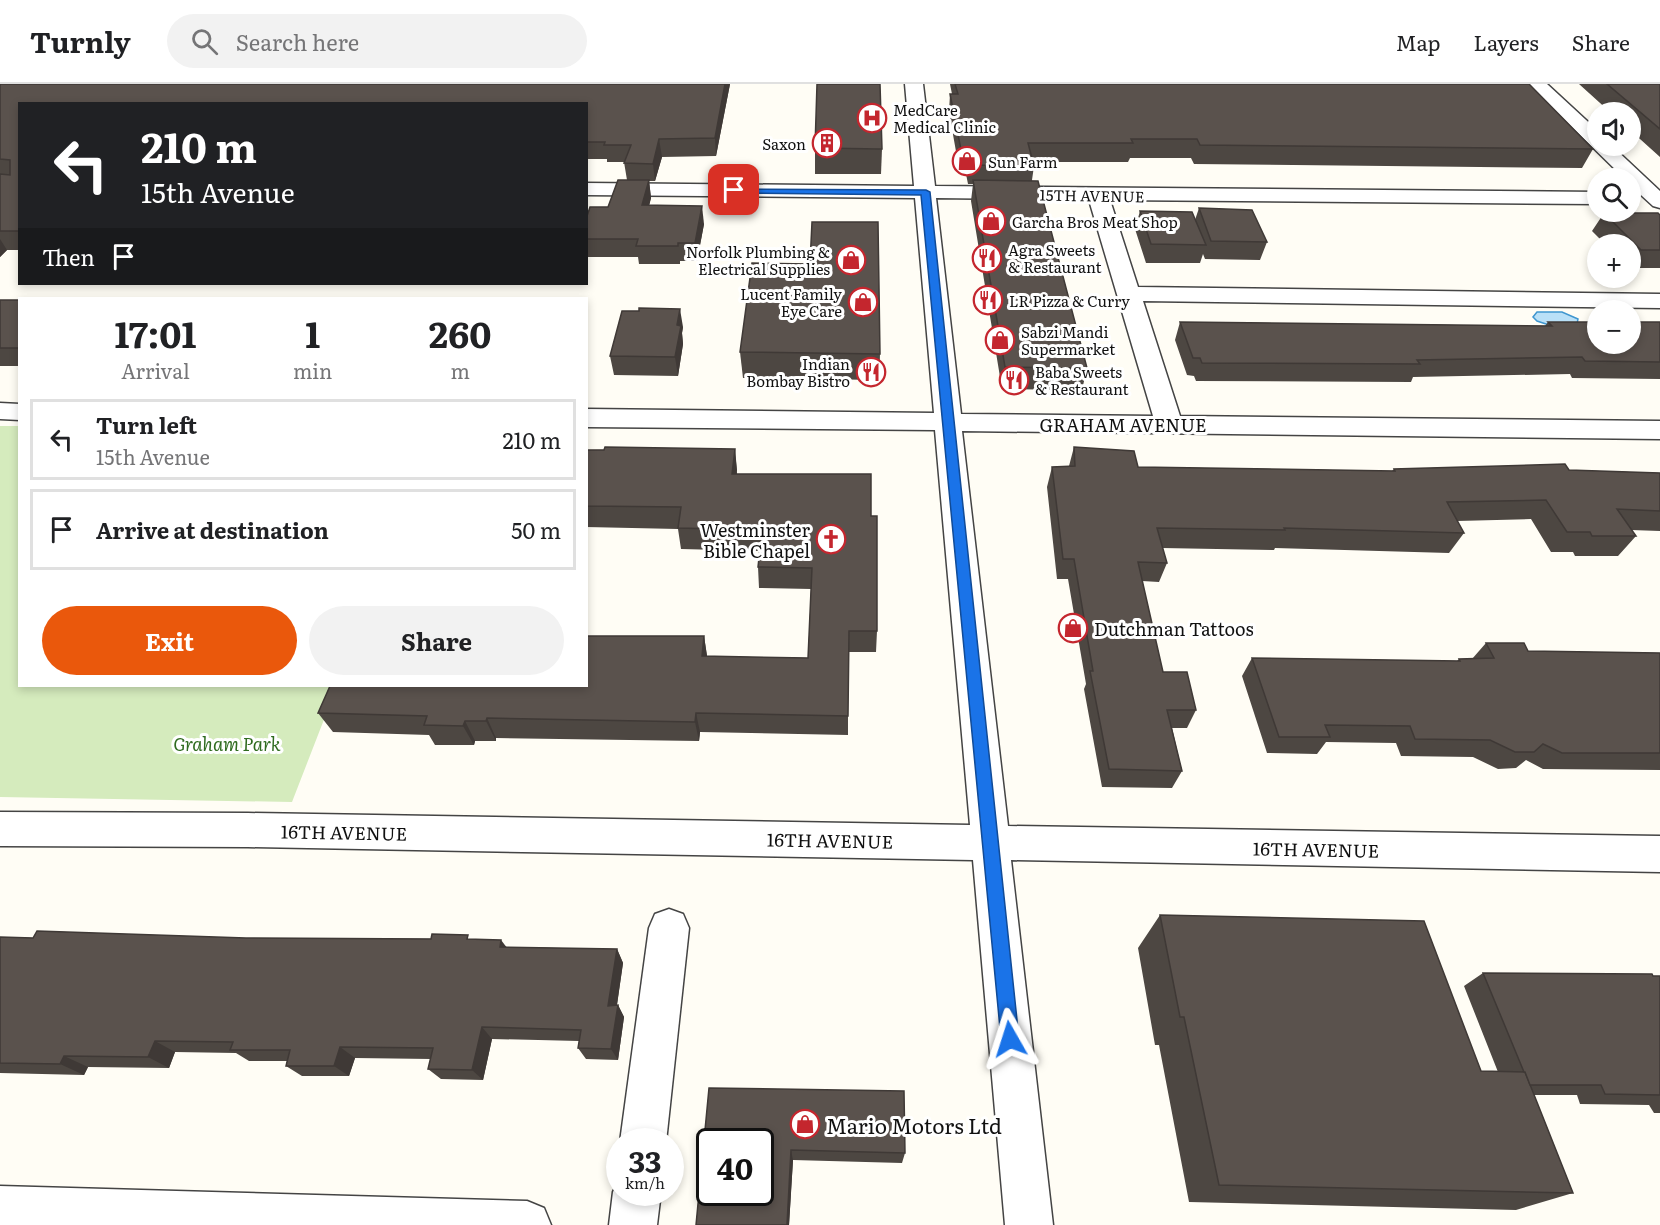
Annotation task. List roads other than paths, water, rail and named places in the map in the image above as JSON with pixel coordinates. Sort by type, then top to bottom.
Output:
[{"type":"street","points":[[914,84],[950,423],[954,493],[1029,1225]]},
{"type":"street","points":[[1537,84],[1587,132]]},
{"type":"street","points":[[1612,156],[1659,199]]},
{"type":"street","name":"15TH AVENUE","points":[[588,189],[1587,198]]},
{"type":"street","points":[[1098,195],[1168,424]]},
{"type":"street","points":[[1641,198],[1659,199]]},
{"type":"street","points":[[1128,294],[1660,302]]},
{"type":"street","points":[[0,411],[18,412]]},
{"type":"street","name":"GRAHAM AVENUE","points":[[588,418],[1660,430]]},
{"type":"street","name":"16TH AVENUE","points":[[0,829],[283,831],[1660,854]]},
{"type":"street","points":[[645,1128],[669,928]]},
{"type":"street","points":[[633,1225],[635,1206]]},
{"type":"street","points":[[0,1210],[527,1225]]},
{"type":"water","points":[[1537,312],[1562,312],[1578,319],[1577,324],[1549,325],[1533,317]]},
{"type":"place","name":"MedCare Medical Clinic","points":[[872,118]]},
{"type":"place","name":"Saxon","points":[[827,143]]},
{"type":"place","name":"Sun Farm","points":[[967,161]]},
{"type":"place","name":"Garcha Bros Meat Shop","points":[[991,221]]},
{"type":"place","name":"Agra Sweets & Restaurant","points":[[987,258]]},
{"type":"place","name":"Norfolk Plumbing & Electrical Supplies","points":[[851,260]]},
{"type":"place","name":"LR Pizza & Curry","points":[[988,300]]},
{"type":"place","name":"Lucent Family Eye Care","points":[[863,302]]},
{"type":"place","name":"Sabzi Mandi Supermarket","points":[[1000,340]]},
{"type":"place","name":"Indian Bombay Bistro","points":[[871,372]]},
{"type":"place","name":"Baba Sweets & Restaurant","points":[[1014,380]]},
{"type":"place","name":"Westminster Bible Chapel","points":[[831,539]]},
{"type":"place","name":"Dutchman Tattoos","points":[[1073,628]]},
{"type":"place","name":"Mario Motors Ltd","points":[[805,1124]]},
{"type":"park label","name":"Graham Park","points":[[227,743]]}]
